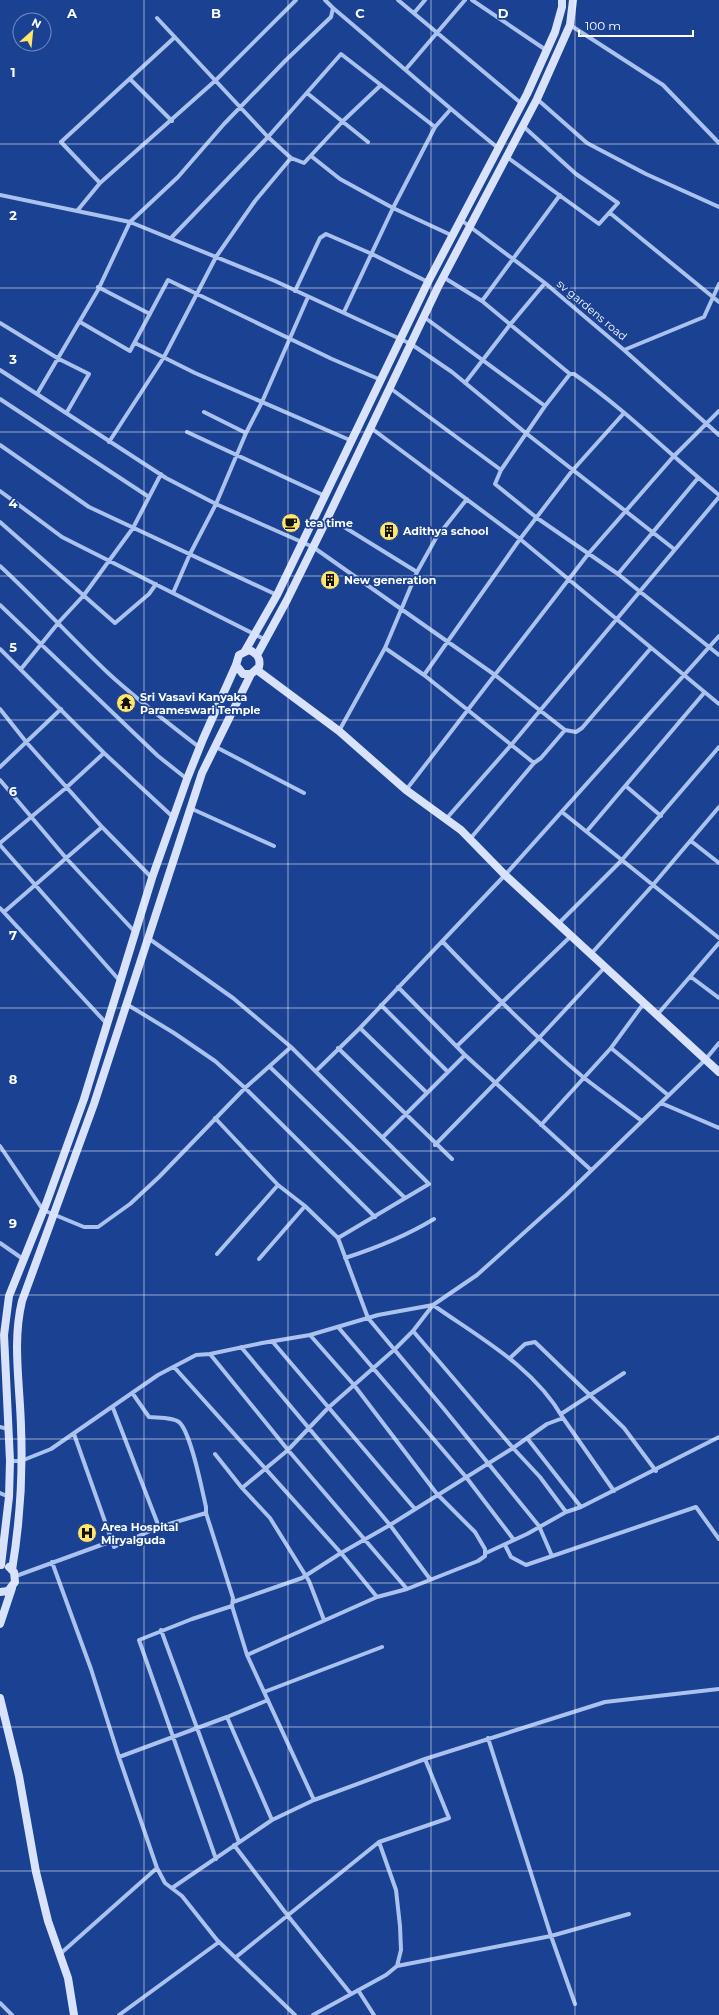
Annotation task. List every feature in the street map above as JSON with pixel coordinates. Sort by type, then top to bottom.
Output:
[{"type":"main road","points":[[245,651],[277,595],[428,282],[522,104],[547,51],[559,18],[562,0]]},
{"type":"main road","points":[[257,655],[264,639],[287,600],[328,517],[443,277],[537,99],[570,25],[573,0]]},
{"type":"main road","points":[[0,1624],[15,1582],[14,1572],[21,1498],[22,1460],[17,1350],[20,1311],[32,1270],[55,1215],[128,1005],[148,938],[202,773],[214,745],[254,672],[260,664],[257,655],[253,651],[245,651],[239,654],[236,665],[199,747],[187,778],[152,878],[108,1026],[82,1106],[43,1210],[23,1258],[6,1308],[2,1347],[9,1429],[10,1461],[9,1497],[0,1566],[14,1572]]},
{"type":"main road","points":[[236,665],[243,674],[254,672],[339,731],[406,790],[446,818],[470,839],[505,875],[719,1072]]},
{"type":"main road","points":[[0,1592],[12,1588]]},
{"type":"main road","points":[[0,1698],[19,1776],[36,1872],[48,1921],[68,1978],[74,2015]]},
{"type":"street","points":[[78,211],[100,183],[172,121],[216,80],[296,0]]},
{"type":"street","points":[[325,0],[332,8],[406,69],[450,110],[498,148]]},
{"type":"street","points":[[398,0],[522,104]]},
{"type":"street","points":[[414,13],[425,0]]},
{"type":"street","points":[[406,69],[465,0]]},
{"type":"street","points":[[472,0],[547,51]]},
{"type":"street","points":[[37,394],[80,322],[130,222],[178,177],[241,106],[331,17],[332,8]]},
{"type":"street","points":[[157,18],[241,106],[268,137],[291,158],[304,163],[343,121],[381,85]]},
{"type":"street","points":[[570,25],[663,85],[719,141]]},
{"type":"street","points":[[100,183],[61,142],[175,37]]},
{"type":"street","points":[[171,238],[268,137],[341,54],[435,127]]},
{"type":"street","points":[[130,79],[172,121]]},
{"type":"street","points":[[307,92],[368,142]]},
{"type":"street","points":[[537,99],[587,143],[646,174],[719,207]]},
{"type":"street","points":[[344,312],[393,208],[435,127],[450,110]]},
{"type":"street","points":[[507,157],[599,224],[618,203],[576,174],[523,126]]},
{"type":"street","points":[[311,156],[340,179],[393,208],[452,235]]},
{"type":"street","points":[[109,442],[164,357],[216,257],[255,201],[291,158]]},
{"type":"street","points":[[0,195],[130,222],[216,257],[401,338],[438,361],[572,470],[674,549]]},
{"type":"street","points":[[482,302],[560,195]]},
{"type":"street","points":[[610,213],[719,302]]},
{"type":"street","name":"sv gardens road","points":[[460,220],[545,283],[624,350],[719,435]]},
{"type":"street","points":[[295,291],[320,238],[326,234],[372,254],[428,282]]},
{"type":"street","points":[[443,277],[482,302],[509,326],[570,374],[574,374],[598,391],[719,496],[512,744],[446,818]]},
{"type":"street","points":[[80,322],[130,351],[168,280],[196,295],[381,380]]},
{"type":"street","points":[[465,383],[482,359],[545,283]]},
{"type":"street","points":[[624,350],[704,317],[719,284]]},
{"type":"street","points":[[98,287],[150,314]]},
{"type":"street","points":[[173,592],[190,554],[216,504],[246,433],[262,402],[308,297]]},
{"type":"street","points":[[424,317],[545,406]]},
{"type":"street","points":[[0,323],[58,359],[89,374],[67,412]]},
{"type":"street","points":[[135,343],[195,373],[352,441]]},
{"type":"street","points":[[0,370],[67,412],[109,442],[161,474],[216,504],[313,547],[495,675],[565,730],[576,732],[582,728],[651,648]]},
{"type":"street","points":[[570,374],[545,406],[501,470],[495,484],[537,518],[618,574],[719,655]]},
{"type":"street","points":[[390,387],[501,470]]},
{"type":"street","points":[[0,398],[149,497]]},
{"type":"street","points":[[406,790],[589,553],[673,457],[705,423],[719,411]]},
{"type":"street","points":[[204,412],[246,433]]},
{"type":"street","points":[[424,674],[448,643],[520,539],[572,470],[624,413]]},
{"type":"street","points":[[371,428],[520,539],[719,704]]},
{"type":"street","points":[[187,432],[236,456],[326,496]]},
{"type":"street","points":[[0,446],[89,507],[277,595]]},
{"type":"street","points":[[21,669],[59,622],[84,595],[133,528],[161,474]]},
{"type":"street","points":[[618,574],[698,478]]},
{"type":"street","points":[[0,491],[62,537],[108,562],[173,592],[255,633],[264,639]]},
{"type":"street","points":[[339,731],[385,648],[400,609],[417,572],[436,538],[467,499]]},
{"type":"street","points":[[328,517],[417,572]]},
{"type":"street","points":[[0,522],[115,623],[149,594],[156,584]]},
{"type":"street","points":[[0,566],[59,622],[107,672],[162,719],[199,747]]},
{"type":"street","points":[[0,605],[158,756],[187,778]]},
{"type":"street","points":[[316,1071],[443,942],[562,812],[719,636]]},
{"type":"street","points":[[385,648],[424,674],[534,763]]},
{"type":"street","points":[[0,649],[104,753],[174,818]]},
{"type":"street","points":[[587,831],[627,786],[704,693]]},
{"type":"street","points":[[0,709],[27,743],[102,827],[152,878]]},
{"type":"street","points":[[0,767],[27,743],[61,709]]},
{"type":"street","points":[[470,839],[534,763],[541,758],[565,730]]},
{"type":"street","points":[[214,745],[304,793]]},
{"type":"street","points":[[558,924],[621,861],[719,747]]},
{"type":"street","points":[[104,753],[67,787],[0,844],[121,982]]},
{"type":"street","points":[[0,780],[66,858],[136,934]]},
{"type":"street","points":[[627,786],[661,816]]},
{"type":"street","points":[[591,954],[652,886],[719,807]]},
{"type":"street","points":[[190,808],[274,846]]},
{"type":"street","points":[[562,812],[587,831],[652,886],[719,938]]},
{"type":"street","points":[[4,912],[102,827]]},
{"type":"street","points":[[691,841],[719,863]]},
{"type":"street","points":[[0,908],[108,1026]]},
{"type":"street","points":[[457,1046],[571,936]]},
{"type":"street","points":[[148,938],[233,998],[291,1047],[429,1184],[338,1238]]},
{"type":"street","points":[[443,942],[502,1003],[539,1038],[584,1077],[642,1121]]},
{"type":"street","points":[[657,1015],[719,943]]},
{"type":"street","points":[[436,1145],[605,967]]},
{"type":"street","points":[[691,977],[719,998]]},
{"type":"street","points":[[398,987],[465,1055],[591,1170]]},
{"type":"street","points":[[541,1125],[611,1048],[644,1003]]},
{"type":"street","points":[[128,1005],[174,1033],[215,1061],[245,1088],[375,1217]]},
{"type":"street","points":[[381,1005],[448,1072]]},
{"type":"street","points":[[360,1028],[427,1093]]},
{"type":"street","points":[[242,1488],[288,1450],[310,1430],[328,1408],[395,1349],[413,1331],[433,1305],[477,1275],[591,1170],[705,1060],[719,1043]]},
{"type":"street","points":[[0,1146],[43,1210],[84,1227],[98,1226],[130,1204],[159,1177],[214,1118],[291,1047]]},
{"type":"street","points":[[338,1048],[405,1115],[452,1159]]},
{"type":"street","points":[[611,1048],[668,1095]]},
{"type":"street","points":[[383,1137],[465,1055]]},
{"type":"street","points":[[270,1067],[405,1198]]},
{"type":"street","points":[[660,1103],[719,1128]]},
{"type":"street","points":[[214,1118],[278,1185],[305,1206],[338,1238],[368,1318],[539,1526],[552,1556]]},
{"type":"street","points":[[217,1254],[278,1185]]},
{"type":"street","points":[[259,1259],[305,1206]]},
{"type":"street","points":[[345,1258],[377,1248],[413,1232],[434,1219]]},
{"type":"street","points":[[0,1243],[23,1258]]},
{"type":"street","points":[[10,1461],[22,1460],[51,1449],[113,1408],[158,1375],[196,1355],[210,1354],[310,1335],[368,1318],[433,1305],[510,1358],[555,1403],[562,1416],[614,1491]]},
{"type":"street","points":[[338,1327],[466,1477],[514,1540]]},
{"type":"street","points":[[413,1331],[513,1448],[540,1477],[566,1512]]},
{"type":"street","points":[[310,1335],[354,1385],[438,1494],[475,1532],[486,1553]]},
{"type":"street","points":[[272,1341],[415,1509]]},
{"type":"street","points":[[510,1358],[525,1344],[535,1342],[589,1396],[624,1428],[656,1471]]},
{"type":"street","points":[[241,1347],[390,1525],[430,1579]]},
{"type":"street","points":[[210,1354],[288,1450],[408,1589]]},
{"type":"street","points":[[174,1367],[341,1553],[377,1597]]},
{"type":"street","points":[[216,1859],[140,1640],[161,1630],[305,1576],[341,1553],[366,1540],[513,1448],[624,1374]]},
{"type":"street","points":[[133,1394],[149,1417],[174,1419],[180,1423],[188,1436],[206,1507],[206,1513],[247,1655],[314,1800]]},
{"type":"street","points":[[113,1408],[159,1527]]},
{"type":"street","points":[[0,1427],[9,1429]]},
{"type":"street","points":[[74,1434],[114,1547],[159,1527],[206,1513]]},
{"type":"street","points":[[247,1655],[377,1597],[408,1589],[478,1561],[484,1558],[486,1553],[505,1545],[566,1512],[581,1508],[656,1471],[719,1437]]},
{"type":"street","points":[[528,1438],[581,1508]]},
{"type":"street","points":[[216,1454],[242,1488],[270,1518],[305,1576],[324,1620]]},
{"type":"street","points":[[0,1493],[9,1497]]},
{"type":"street","points":[[505,1545],[511,1557],[526,1565],[696,1507],[719,1539]]},
{"type":"street","points":[[14,1572],[52,1562],[112,1541]]},
{"type":"street","points":[[52,1562],[91,1669],[157,1868],[165,1883],[182,1896],[220,1942],[295,2015]]},
{"type":"street","points":[[161,1630],[239,1842]]},
{"type":"street","points":[[264,1692],[382,1647]]},
{"type":"street","points":[[172,1888],[272,1820],[314,1800],[425,1759],[605,1702],[719,1689]]},
{"type":"street","points":[[119,1757],[227,1717],[268,1700]]},
{"type":"street","points":[[227,1717],[272,1820]]},
{"type":"street","points":[[488,1738],[551,1936],[575,2004]]},
{"type":"street","points":[[236,1957],[379,1842],[449,1818],[425,1759]]},
{"type":"street","points":[[379,1842],[396,1890],[401,1950],[397,1966]]},
{"type":"street","points":[[234,1845],[288,1916],[351,1994]]},
{"type":"street","points":[[60,1954],[157,1868]]},
{"type":"street","points":[[313,2015],[386,1975],[397,1966],[551,1936],[629,1914]]},
{"type":"street","points":[[119,2015],[220,1942]]},
{"type":"street","points":[[358,1990],[374,2015]]},
{"type":"street","points":[[0,2003],[12,2015]]},
{"type":"place","name":"tea time","points":[[291,523]]},
{"type":"place","name":"Adithya school","points":[[389,531]]},
{"type":"place","name":"New generation","points":[[330,580]]},
{"type":"place","name":"Sri Vasavi Kanyaka Parameswari Temple","points":[[126,703]]},
{"type":"place","name":"Area Hospital Miryalguda","points":[[87,1533]]}]
